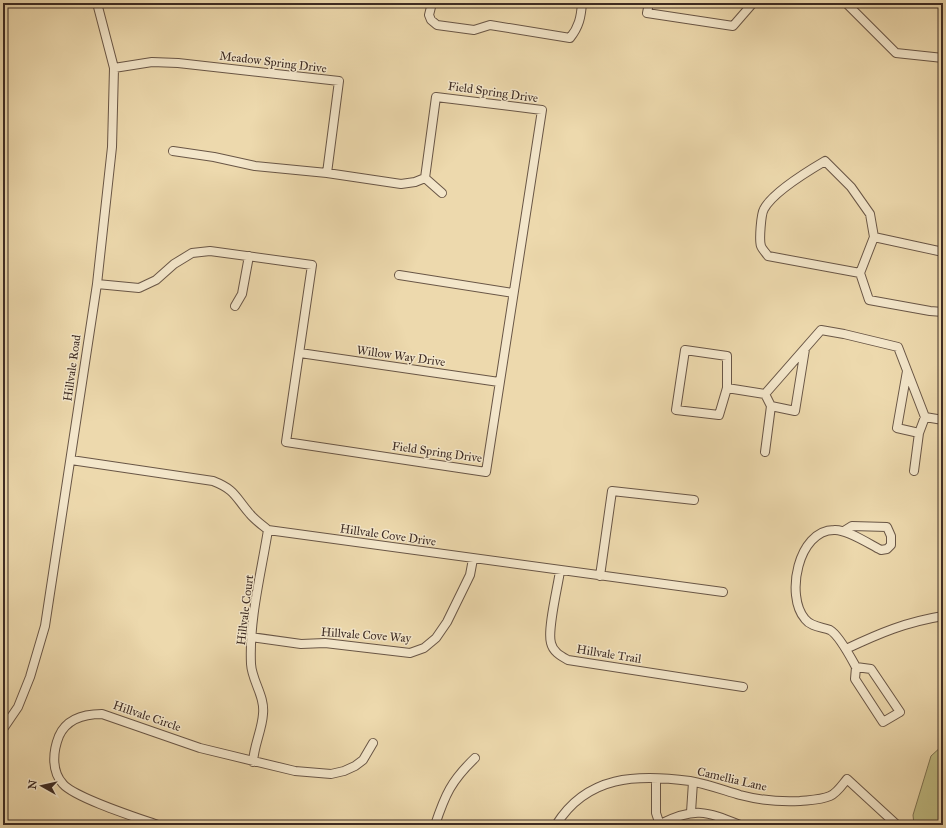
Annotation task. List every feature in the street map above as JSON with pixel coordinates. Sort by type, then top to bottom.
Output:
[{"type":"street","name":"Hillvale Road","points":[[3,729],[18,707],[30,677],[45,626],[97,284],[112,147],[114,68],[97,3]]},
{"type":"street","points":[[432,3],[429,16],[437,25],[474,30],[490,26],[570,38],[577,30],[581,17],[582,3]]},
{"type":"street","points":[[649,3],[647,13],[733,26],[753,3]]},
{"type":"street","points":[[846,3],[896,53],[943,58]]},
{"type":"street","name":"Meadow Spring Drive","points":[[114,68],[152,62],[178,63],[338,81],[327,173]]},
{"type":"street","name":"Field Spring Drive","points":[[97,284],[140,288],[156,280],[174,264],[192,253],[210,251],[312,265],[286,442],[486,472],[542,110],[436,97],[425,178]]},
{"type":"street","points":[[173,151],[214,157],[255,166],[327,173],[401,184],[415,182],[425,178],[442,193]]},
{"type":"street","points":[[860,273],[768,256],[760,245],[764,209],[776,196],[802,175],[825,161],[851,187],[870,214],[874,237],[860,273],[869,300],[930,312],[943,312]]},
{"type":"street","points":[[874,237],[943,252]]},
{"type":"street","points":[[235,306],[242,294],[249,256]]},
{"type":"street","points":[[399,275],[513,293]]},
{"type":"street","points":[[765,394],[821,330],[898,347],[925,418],[919,433],[914,471]]},
{"type":"street","points":[[771,406],[795,411],[805,348]]},
{"type":"street","points":[[685,350],[728,356],[727,388],[719,415],[676,410],[685,350]]},
{"type":"street","name":"Willow Way Drive","points":[[300,353],[499,382]]},
{"type":"street","points":[[907,370],[896,428],[919,433]]},
{"type":"street","points":[[727,388],[765,394]]},
{"type":"street","points":[[765,394],[771,406],[765,452]]},
{"type":"street","points":[[925,418],[943,420]]},
{"type":"street","points":[[71,460],[213,481],[225,486],[235,493],[250,513],[268,530]]},
{"type":"street","points":[[600,576],[612,491],[694,500]]},
{"type":"street","points":[[844,531],[852,526],[887,527],[891,536],[891,545],[887,549],[881,550],[844,531],[835,529],[826,530],[815,535],[803,553],[796,581],[799,608],[805,620],[816,626],[831,631],[846,649],[856,667],[855,679],[883,722],[900,712],[871,669],[856,667]]},
{"type":"street","name":"Hillvale Cove Drive","points":[[268,530],[723,592]]},
{"type":"street","name":"Hillvale Court","points":[[253,762],[254,750],[264,714],[262,698],[252,666],[251,637],[268,530]]},
{"type":"street","name":"Hillvale Cove Way","points":[[251,637],[300,644],[325,643],[410,653],[424,648],[436,638],[447,622],[470,575],[473,559]]},
{"type":"street","name":"Hillvale Trail","points":[[560,571],[550,643],[557,654],[568,660],[743,687]]},
{"type":"street","points":[[846,649],[880,633],[916,620],[943,616]]},
{"type":"street","name":"Hillvale Circle","points":[[158,825],[98,802],[64,785],[55,768],[54,756],[55,744],[61,731],[68,724],[77,717],[88,714],[102,714],[200,748],[253,762],[295,771],[331,774],[344,772],[355,766],[363,760],[373,743]]},
{"type":"street","points":[[435,825],[444,796],[450,786],[475,758]]},
{"type":"street","name":"Camellia Lane","points":[[556,825],[570,805],[592,789],[617,779],[656,779],[693,782],[752,798],[789,802],[823,799],[830,796],[847,779],[897,825]]},
{"type":"street","points":[[656,779],[656,812],[660,825],[691,812],[705,812],[740,825]]},
{"type":"street","points":[[691,812],[693,782]]},
{"type":"shaded area","points":[[943,745],[943,825],[914,825],[913,815],[931,756]]}]
